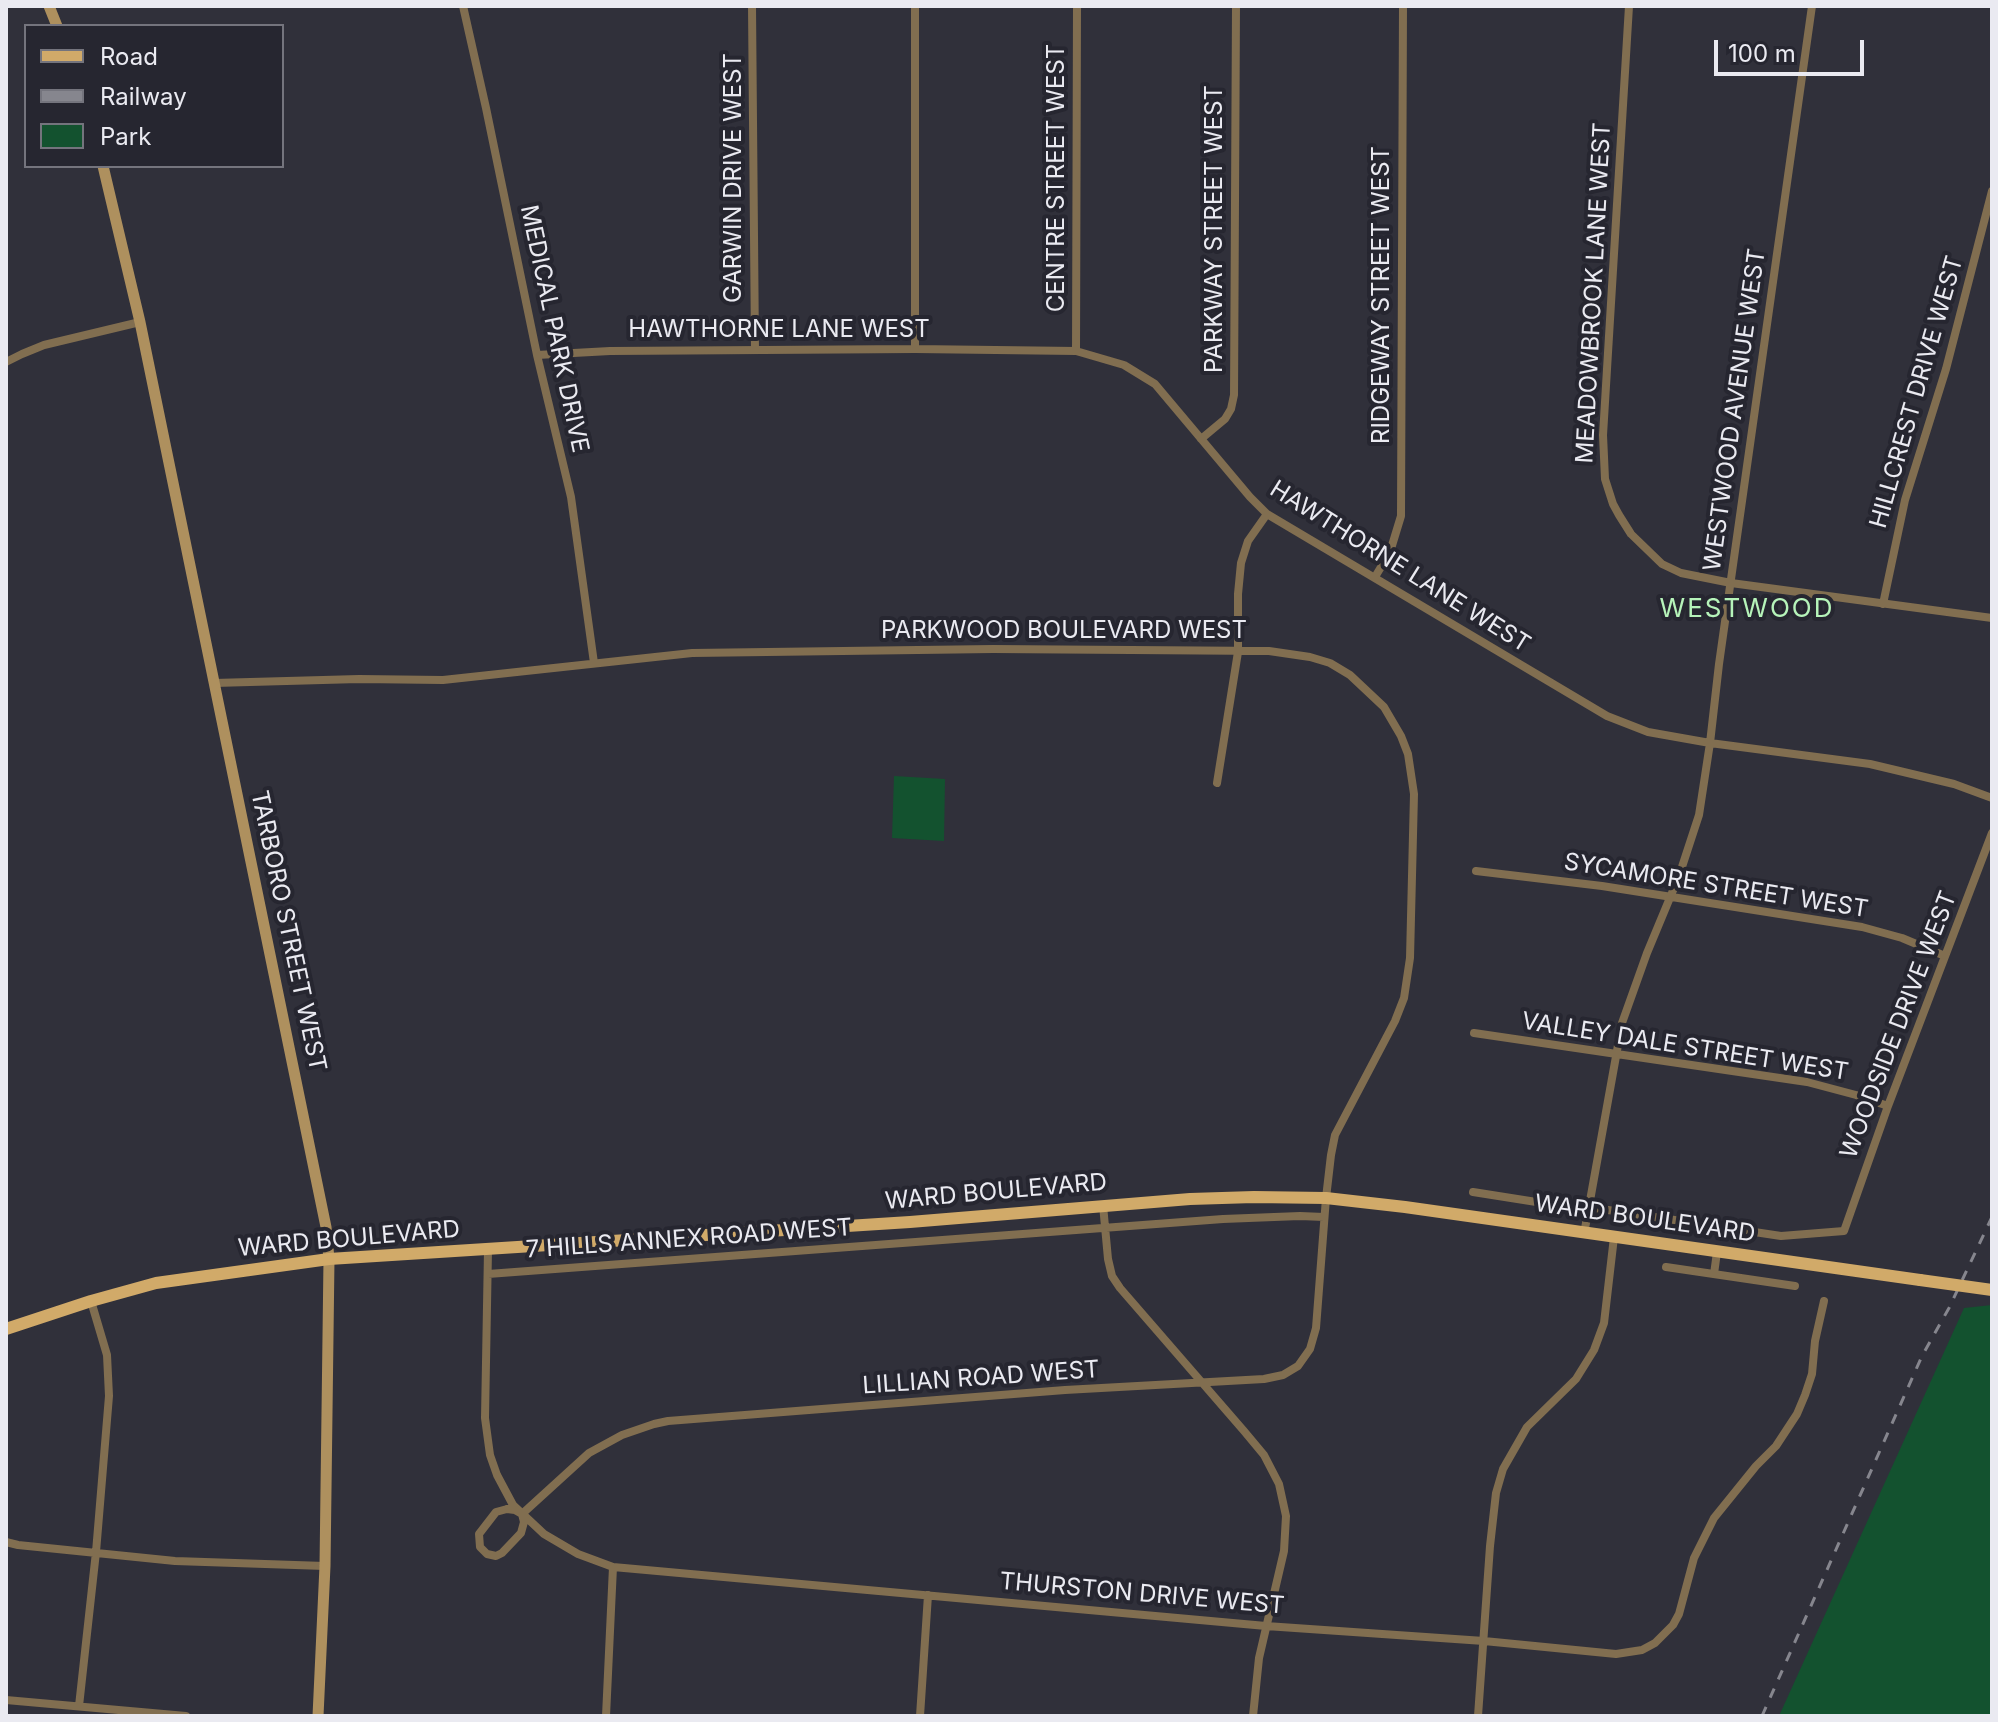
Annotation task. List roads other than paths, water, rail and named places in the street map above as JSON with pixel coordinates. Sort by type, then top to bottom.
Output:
[{"type":"main road","name":"TARBORO STREET WEST","points":[[104,168],[140,322],[326,1227],[329,1259],[325,1566],[318,1716]]},
{"type":"main road","name":"WARD BOULEVARD","points":[[6,1329],[91,1301],[181,1278],[329,1259],[1254,1197],[1326,1198],[1405,1207],[1992,1290]]},
{"type":"street","name":"MEDICAL PARK DRIVE","points":[[463,6],[537,355],[571,497],[594,663]]},
{"type":"street","name":"GARWIN DRIVE WEST","points":[[752,6],[755,350]]},
{"type":"street","points":[[915,6],[915,349]]},
{"type":"street","name":"CENTRE STREET WEST","points":[[1076,351],[1077,6]]},
{"type":"street","name":"PARKWAY STREET WEST","points":[[1201,439],[1225,419],[1234,395],[1236,6]]},
{"type":"street","name":"RIDGEWAY STREET WEST","points":[[1375,577],[1390,552],[1401,516],[1403,6]]},
{"type":"street","name":"MEADOWBROOK LANE WEST","points":[[1629,6],[1603,435],[1605,479],[1613,504],[1625,525],[1662,564],[1681,573],[1731,583],[1992,618]]},
{"type":"street","name":"WESTWOOD AVENUE WEST","points":[[1584,1234],[1616,1053],[1627,1009],[1699,815],[1812,6]]},
{"type":"street","name":"HILLCREST DRIVE WEST","points":[[1883,604],[1905,500],[1946,369],[1992,191]]},
{"type":"street","points":[[6,362],[44,345],[140,322]]},
{"type":"street","name":"HAWTHORNE LANE WEST","points":[[537,355],[610,351],[1076,351],[1124,365],[1155,384],[1267,514],[1607,716],[1648,732],[1870,764],[1954,784],[1992,798]]},
{"type":"street","points":[[1217,783],[1238,652],[1241,563],[1248,541],[1267,514]]},
{"type":"street","name":"PARKWOOD BOULEVARD WEST","points":[[214,683],[443,680],[692,653],[784,651],[997,649],[1290,653],[1330,663],[1350,675],[1375,697],[1392,719],[1408,754],[1414,794],[1411,947],[1404,998],[1335,1135],[1326,1198]]},
{"type":"street","name":"WOODSIDE DRIVE WEST","points":[[1587,1208],[1781,1236],[1844,1231],[1992,833]]},
{"type":"street","name":"SYCAMORE STREET WEST","points":[[1476,871],[1602,886],[1862,927],[1902,938],[1945,956]]},
{"type":"street","name":"VALLEY DALE STREET WEST","points":[[1474,1033],[1807,1082],[1888,1106]]},
{"type":"street","points":[[1473,1192],[1587,1208]]},
{"type":"street","name":"LILLIAN ROAD WEST","points":[[522,1514],[589,1453],[622,1435],[668,1421],[1065,1390],[1264,1379],[1291,1372],[1305,1358],[1316,1328],[1326,1198]]},
{"type":"street","points":[[1103,1205],[1112,1276],[1264,1455],[1279,1484],[1286,1516],[1284,1551],[1259,1658],[1253,1716]]},
{"type":"street","name":"7 HILLS ANNEX ROAD WEST","points":[[488,1274],[1105,1227],[1223,1219],[1324,1217]]},
{"type":"street","points":[[1478,1716],[1496,1493],[1503,1469],[1527,1427],[1576,1379],[1594,1350],[1604,1323],[1614,1237]]},
{"type":"street","name":"THURSTON DRIVE WEST","points":[[488,1250],[485,1418],[490,1455],[497,1475],[513,1505],[544,1534],[578,1554],[613,1567],[1616,1654],[1642,1650],[1665,1635],[1679,1614],[1694,1558],[1714,1518],[1776,1446],[1797,1414],[1812,1374],[1824,1301]]},
{"type":"street","points":[[1714,1274],[1717,1252]]},
{"type":"street","points":[[1666,1267],[1795,1286]]},
{"type":"street","points":[[79,1706],[96,1552],[109,1379],[107,1355],[91,1301]]},
{"type":"street","points":[[507,1509],[522,1514],[524,1522],[521,1533],[506,1550],[496,1556],[482,1550],[479,1534],[496,1512],[507,1509]]},
{"type":"street","points":[[6,1542],[175,1561],[325,1566]]},
{"type":"street","points":[[606,1716],[613,1567]]},
{"type":"street","points":[[920,1716],[928,1595]]},
{"type":"street","points":[[6,1700],[186,1716]]},
{"type":"railway","points":[[1762,1716],[1922,1356],[1949,1308],[1992,1217]]},
{"type":"district","name":"WESTWOOD","points":[[1747,609]]}]
